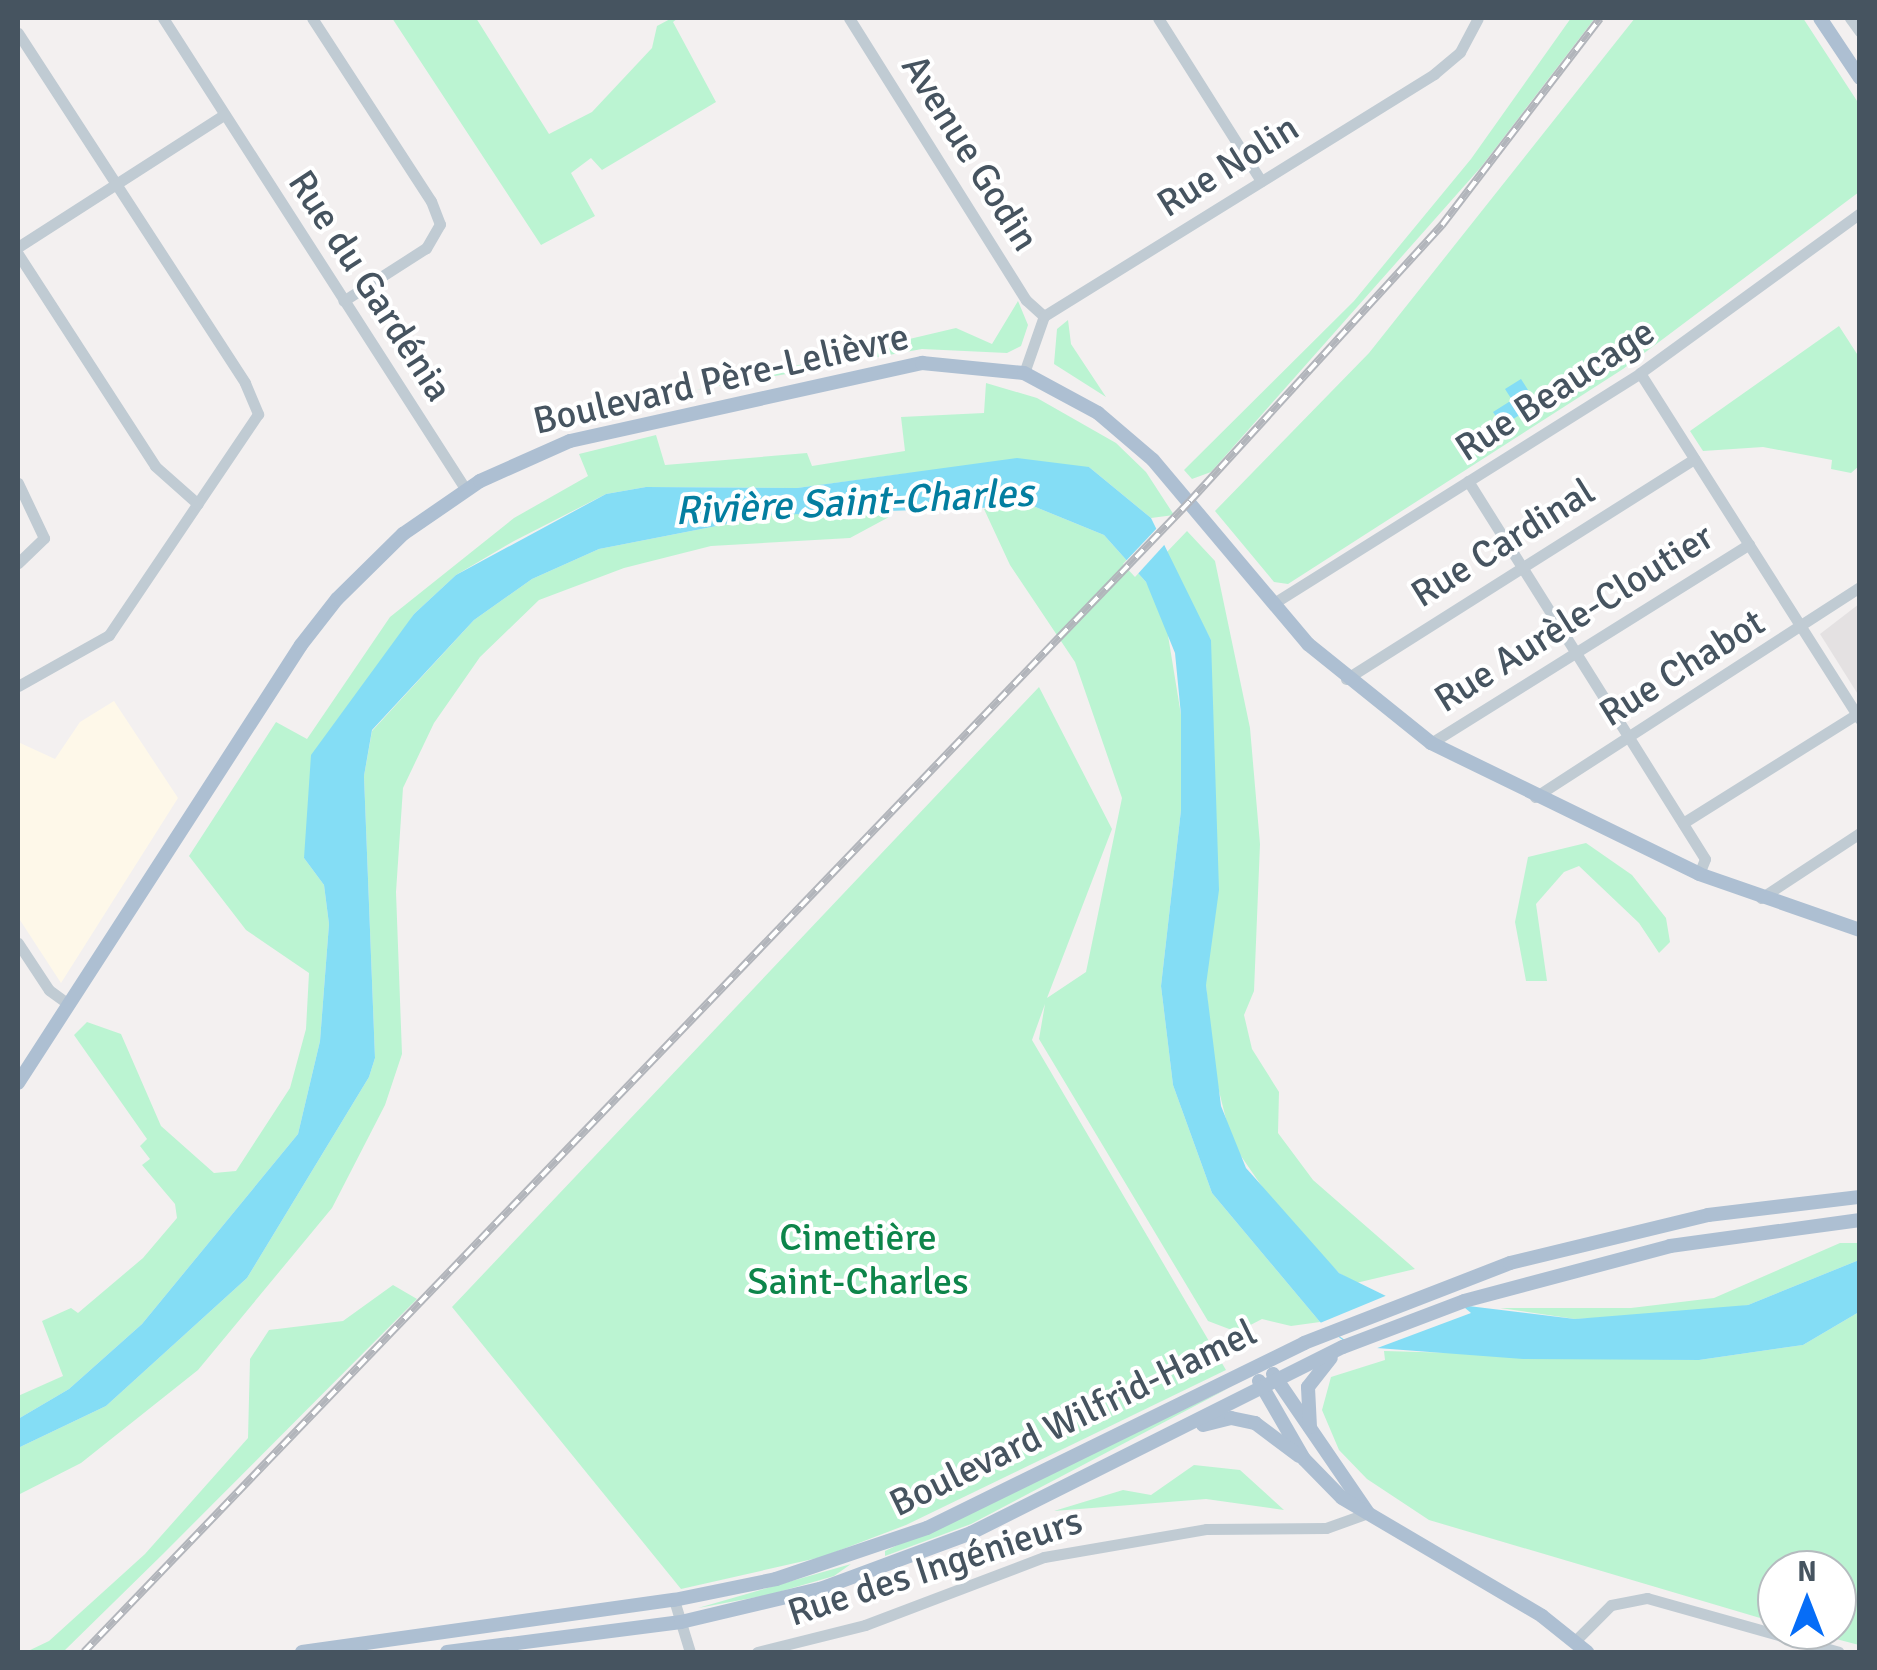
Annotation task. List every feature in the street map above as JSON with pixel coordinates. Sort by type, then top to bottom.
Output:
[{"type":"main road","points":[[1820,18],[1860,78]]},
{"type":"main road","name":"Boulevard Père-Lelièvre","points":[[18,1083],[336,599],[404,534],[466,490],[582,438],[881,370],[948,362],[1024,373],[1078,400],[1136,443],[1274,604],[1346,679],[1431,743],[1699,874],[1860,930]]},
{"type":"main road","name":"Boulevard Wilfrid-Hamel","points":[[302,1652],[674,1600],[776,1579],[890,1542],[1267,1360],[1441,1288],[1631,1231],[1860,1197]]},
{"type":"main road","name":"Boulevard Wilfrid-Hamel","points":[[447,1652],[680,1622],[779,1600],[907,1559],[1343,1347],[1464,1302],[1670,1246],[1860,1220]]},
{"type":"main road","points":[[1318,1446],[1305,1411],[1308,1387],[1343,1347]]},
{"type":"main road","points":[[1267,1360],[1269,1384],[1304,1459]]},
{"type":"main road","points":[[1251,1368],[1269,1384],[1368,1513]]},
{"type":"main road","points":[[1166,1436],[1238,1418],[1255,1422],[1368,1513],[1575,1641],[1586,1652]]},
{"type":"street","name":"Rue du Gardénia","points":[[163,18],[466,490]]},
{"type":"street","points":[[312,18],[432,201],[440,224],[426,248],[343,301]]},
{"type":"street","name":"Avenue Godin","points":[[850,18],[1026,300],[1044,316]]},
{"type":"street","points":[[1158,18],[1262,181]]},
{"type":"street","name":"Rue Nolin","points":[[1044,316],[1434,74],[1460,52],[1478,18]]},
{"type":"street","points":[[1850,18],[1860,32]]},
{"type":"street","points":[[18,33],[245,382],[258,414],[109,634],[18,686]]},
{"type":"street","points":[[198,504],[155,466],[18,251],[224,115]]},
{"type":"street","name":"Rue Beaucage","points":[[1274,604],[1640,373],[1860,213]]},
{"type":"street","points":[[1024,373],[1044,316]]},
{"type":"street","points":[[1640,373],[1858,716],[1683,822]]},
{"type":"street","name":"Rue Cardinal","points":[[1346,679],[1694,459]]},
{"type":"street","points":[[1468,481],[1705,859],[1699,874]]},
{"type":"street","points":[[18,483],[39,516],[44,538],[18,563]]},
{"type":"street","name":"Rue Aurèle-Cloutier","points":[[1431,743],[1748,544]]},
{"type":"street","name":"Rue Chabot","points":[[1535,797],[1803,628],[1860,587]]},
{"type":"street","points":[[1760,898],[1860,832]]},
{"type":"street","points":[[18,943],[49,990],[68,1004]]},
{"type":"street","name":"Rue des Ingénieurs","points":[[757,1652],[865,1626],[1044,1556],[1206,1529],[1326,1528],[1368,1513]]},
{"type":"street","points":[[1575,1641],[1612,1606],[1647,1598],[1838,1652]]},
{"type":"street","points":[[674,1600],[690,1652]]},
{"type":"shaded area","points":[[1859,604],[1859,696],[1820,634]]},
{"type":"shaded area","points":[[114,701],[178,798],[61,983],[18,917],[18,742],[55,759],[80,722]]},
{"type":"green space","points":[[392,18],[476,18],[549,134],[592,112],[652,48],[657,26],[672,18],[678,18],[673,22],[716,102],[602,170],[591,158],[571,173],[595,216],[541,245]]},
{"type":"green space","points":[[1571,18],[1595,18],[1481,167],[1211,472],[1192,479],[1184,470],[1354,301],[1471,159]]},
{"type":"green space","points":[[1635,18],[1803,18],[1859,104],[1859,192],[1623,369],[1288,584],[1274,582],[1215,511],[1369,353]]},
{"type":"green space","points":[[1018,301],[1028,325],[1021,346],[1007,353],[922,349],[872,358],[867,349],[956,328],[992,344]]},
{"type":"green space","points":[[1068,320],[1071,344],[1106,397],[1054,364],[1057,329]]},
{"type":"green space","points":[[1839,326],[1859,357],[1859,466],[1851,473],[1831,469],[1832,460],[1763,447],[1703,451],[1690,431]]},
{"type":"green space","points":[[853,352],[849,363],[696,390]]},
{"type":"green space","points":[[986,383],[1037,398],[1116,443],[1146,472],[1174,515],[1151,518],[1089,467],[910,473],[797,488],[646,487],[606,494],[514,541],[456,575],[414,614],[367,687],[304,858],[324,885],[329,924],[320,1041],[298,1134],[142,1324],[69,1389],[18,1419],[18,1396],[63,1376],[42,1321],[71,1308],[78,1313],[143,1258],[177,1218],[175,1204],[142,1165],[150,1159],[140,1146],[147,1139],[74,1035],[87,1022],[121,1034],[161,1126],[214,1173],[236,1171],[290,1088],[306,1029],[309,973],[246,930],[189,856],[276,722],[307,739],[390,617],[514,518],[588,476],[579,454],[656,435],[665,465],[807,453],[812,466],[905,451],[901,417],[984,413]]},
{"type":"green space","name":"Cimetière Saint-Charles","points":[[1033,506],[1104,535],[1146,582],[1165,617],[1181,715],[1181,810],[1161,986],[1173,1085],[1212,1193],[1320,1322],[1291,1326],[1262,1319],[1237,1332],[1208,1321],[1039,1039],[1045,1004],[1032,1040],[1226,1370],[906,1525],[822,1557],[681,1589],[452,1307],[1039,687],[1112,829],[1047,998],[1086,972],[1122,798],[1075,662],[1010,565],[984,509]]},
{"type":"green space","points":[[892,508],[889,517],[850,538],[711,546],[624,568],[539,600],[480,657],[434,723],[403,788],[396,892],[402,1054],[385,1105],[332,1208],[198,1370],[81,1463],[18,1495],[18,1448],[106,1406],[247,1278],[369,1077],[375,1058],[364,776],[372,731],[474,620],[532,579],[599,549],[773,515]]},
{"type":"green space","points":[[1187,531],[1215,561],[1250,728],[1260,844],[1254,991],[1244,1015],[1252,1049],[1279,1092],[1278,1133],[1313,1180],[1415,1269],[1356,1283],[1339,1273],[1281,1214],[1232,1143],[1214,1071],[1206,985],[1211,640],[1165,554]]},
{"type":"green space","points":[[1586,843],[1632,875],[1666,918],[1670,942],[1659,953],[1639,923],[1579,866],[1564,872],[1536,904],[1547,981],[1526,981],[1515,922],[1528,857]]},
{"type":"green space","points":[[1840,1243],[1859,1243],[1859,1260],[1748,1305],[1713,1312],[1575,1319],[1500,1308],[1631,1308],[1714,1298]]},
{"type":"green space","points":[[393,1285],[417,1299],[63,1652],[26,1652],[49,1641],[145,1554],[248,1438],[250,1359],[269,1330],[343,1321]]},
{"type":"green space","points":[[1859,1312],[1859,1645],[1857,1550],[1757,1550],[1757,1617],[1429,1520],[1367,1479],[1339,1450],[1322,1410],[1331,1377],[1385,1360],[1384,1351],[1699,1360],[1803,1345]]},
{"type":"green space","points":[[1229,1388],[971,1524],[885,1556],[885,1551]]},
{"type":"green space","points":[[1194,1465],[1240,1470],[1284,1510],[1206,1499],[1054,1511],[1123,1490],[1151,1495]]},
{"type":"green space","points":[[851,1564],[834,1576],[768,1595],[698,1608]]},
{"type":"water","points":[[1521,379],[1537,404],[1502,426],[1493,412],[1512,400],[1505,389]]},
{"type":"water","name":"Rivière Saint-Charles","points":[[1017,458],[1089,467],[1151,518],[1211,640],[1219,890],[1206,985],[1221,1106],[1246,1168],[1339,1273],[1386,1296],[1575,1319],[1748,1305],[1859,1260],[1859,1312],[1803,1345],[1699,1360],[1523,1359],[1350,1346],[1320,1322],[1212,1193],[1173,1085],[1161,986],[1181,810],[1181,715],[1175,653],[1146,582],[1104,535],[1033,506],[773,515],[599,549],[532,579],[474,620],[372,730],[364,776],[375,1058],[369,1077],[247,1278],[106,1406],[18,1448],[18,1419],[69,1389],[142,1324],[298,1134],[320,1041],[329,924],[324,885],[304,858],[311,755],[414,614],[456,575],[606,494],[646,487],[797,488]]},
{"type":"pier","points":[[1159,526],[1166,543],[1135,577],[1123,564]]},
{"type":"pier","points":[[1395,1292],[1458,1302],[1471,1313],[1364,1353],[1320,1323]]},
{"type":"railway","points":[[84,1652],[1190,501],[1442,225],[1600,18]]}]
